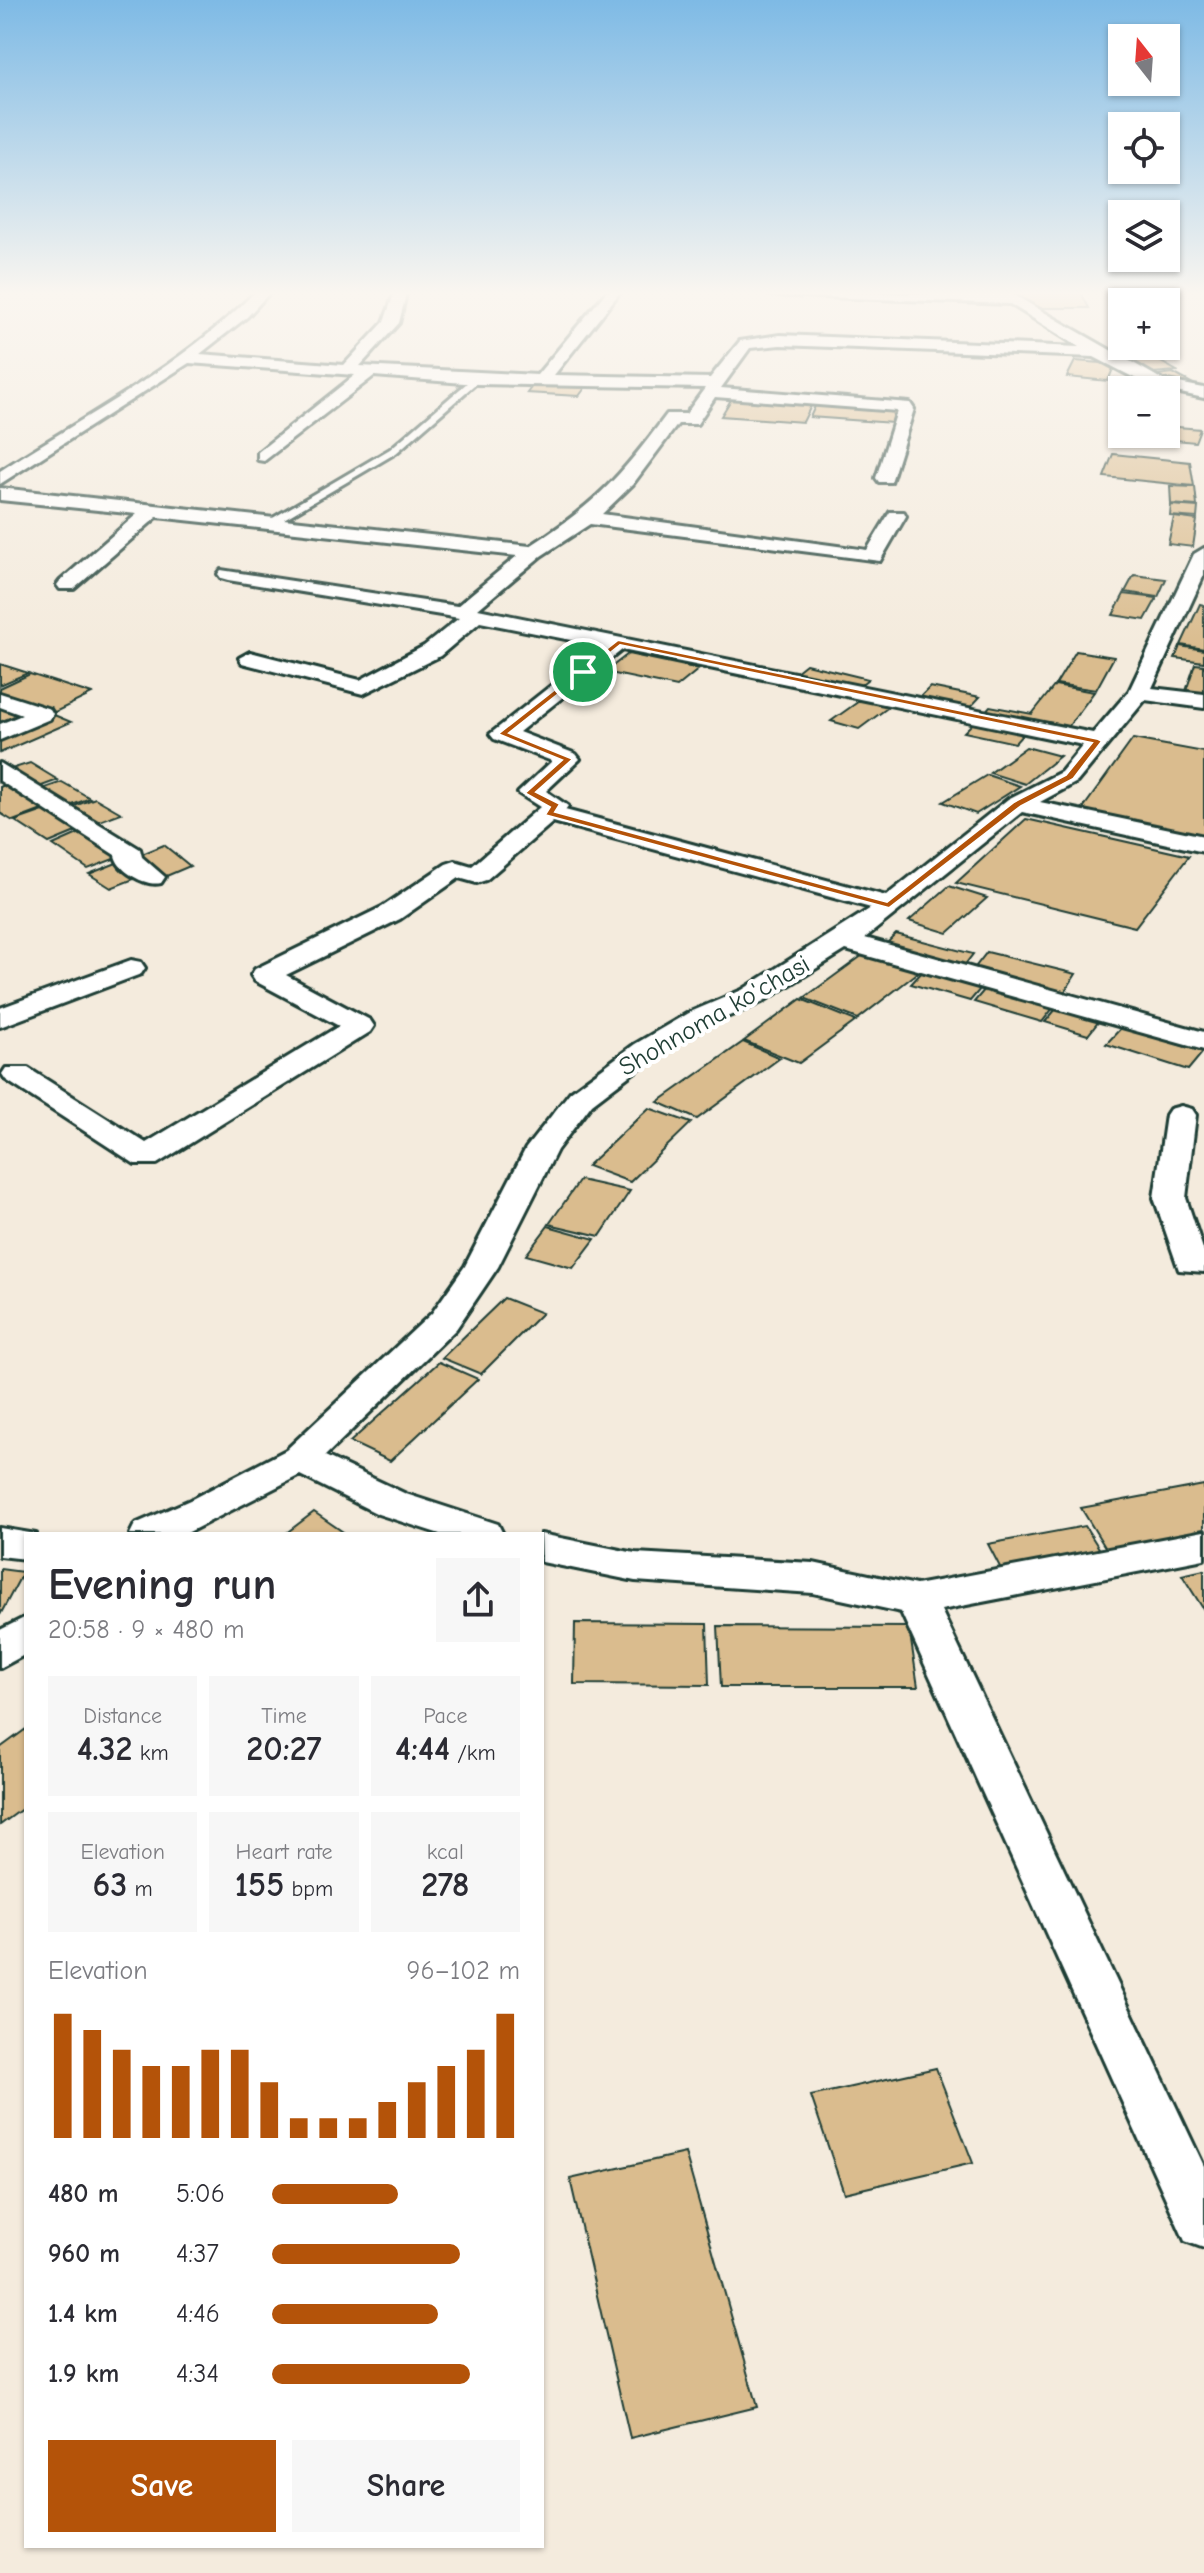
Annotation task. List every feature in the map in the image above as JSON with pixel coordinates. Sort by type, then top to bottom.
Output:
[{"type":"street","points":[[0,479],[103,411]]},
{"type":"street","points":[[264,456],[320,411]]},
{"type":"street","points":[[250,658],[363,687],[432,651],[534,552],[587,518],[627,480],[673,418],[691,420],[697,411]]},
{"type":"street","points":[[885,478],[905,411]]},
{"type":"street","points":[[14,449],[42,450]]},
{"type":"street","points":[[0,494],[534,552]]},
{"type":"street","points":[[67,585],[152,511]]},
{"type":"street","points":[[587,518],[873,557],[897,516]]},
{"type":"street","name":"Shohnoma ko'chasi","points":[[154,1532],[204,1510],[299,1459],[444,1321],[481,1267],[542,1148],[581,1098],[645,1050],[698,1019],[752,996],[842,940],[1017,804],[1069,777],[1139,693],[1204,554]]},
{"type":"street","points":[[228,574],[469,614],[1098,741]]},
{"type":"street","points":[[6,1071],[146,1157],[360,1026],[265,975],[391,913],[455,869],[477,875],[556,806],[530,793],[568,759],[502,734],[618,643]]},
{"type":"street","points":[[1139,693],[1204,701]]},
{"type":"street","points":[[0,700],[42,714],[0,733]]},
{"type":"street","points":[[0,770],[131,854],[126,857],[152,877]]},
{"type":"street","points":[[1017,804],[1204,844]]},
{"type":"street","points":[[548,813],[889,905]]},
{"type":"street","points":[[842,940],[1204,1041]]},
{"type":"street","points":[[0,1018],[131,968]]},
{"type":"street","points":[[1181,1115],[1170,1198],[1191,1263],[1204,1262]]},
{"type":"street","points":[[299,1459],[392,1504],[478,1532]]},
{"type":"street","points":[[0,1542],[24,1545]]},
{"type":"street","points":[[544,1550],[635,1567],[813,1578],[916,1600],[1204,1545]]},
{"type":"street","points":[[916,1600],[1204,2223]]},
{"type":"street","points":[[0,1652],[24,1634]]},
{"type":"lane","points":[[269,524],[393,451],[440,411]]},
{"type":"building","points":[[724,411],[808,411],[803,422],[721,416]]},
{"type":"building","points":[[813,411],[898,411],[893,423],[810,417]]},
{"type":"building","points":[[1180,427],[1200,429],[1195,442],[1180,441]]},
{"type":"building","points":[[1113,454],[1190,462],[1194,486],[1104,477]]},
{"type":"building","points":[[1170,486],[1195,487],[1197,506],[1171,504]]},
{"type":"building","points":[[1171,505],[1198,507],[1197,518],[1170,516]]},
{"type":"building","points":[[1174,517],[1197,520],[1193,547],[1168,544]]},
{"type":"building","points":[[1134,575],[1166,579],[1158,597],[1125,592]]},
{"type":"building","points":[[1124,594],[1157,598],[1145,620],[1113,615]]},
{"type":"building","points":[[1200,604],[1204,605],[1204,649],[1181,645]]},
{"type":"building","points":[[1180,646],[1204,650],[1204,662],[1175,658]]},
{"type":"building","points":[[1076,651],[1114,657],[1096,690],[1056,684]]},
{"type":"building","points":[[628,654],[699,669],[677,687],[605,672]]},
{"type":"building","points":[[0,664],[28,673],[0,685]]},
{"type":"building","points":[[806,664],[868,679],[858,687],[796,672]]},
{"type":"building","points":[[1195,664],[1204,665],[1204,697],[1185,694]]},
{"type":"building","points":[[30,674],[92,694],[55,712],[0,694],[0,688]]},
{"type":"building","points":[[1055,685],[1094,692],[1065,731],[982,715],[990,706],[1032,714]]},
{"type":"building","points":[[930,687],[980,697],[967,711],[917,700]]},
{"type":"building","points":[[862,699],[890,706],[859,729],[831,721]]},
{"type":"building","points":[[0,707],[24,715],[0,727]]},
{"type":"building","points":[[54,715],[71,722],[0,753],[0,738]]},
{"type":"building","points":[[974,722],[1024,733],[1015,743],[964,732]]},
{"type":"building","points":[[1133,739],[1204,752],[1204,836],[1081,811]]},
{"type":"building","points":[[1026,747],[1060,756],[1025,784],[990,773]]},
{"type":"building","points":[[30,763],[58,780],[39,787],[11,769]]},
{"type":"building","points":[[987,775],[1020,786],[976,814],[943,802]]},
{"type":"building","points":[[62,782],[90,798],[70,806],[42,789]]},
{"type":"building","points":[[9,783],[50,807],[13,821],[0,813],[0,787]]},
{"type":"building","points":[[95,798],[121,813],[97,822],[72,807]]},
{"type":"building","points":[[52,808],[85,828],[49,843],[15,821]]},
{"type":"building","points":[[1026,819],[1189,856],[1135,927],[956,883]]},
{"type":"building","points":[[87,830],[124,855],[88,869],[53,845]]},
{"type":"building","points":[[164,845],[190,866],[164,877],[137,856]]},
{"type":"building","points":[[124,860],[144,875],[111,888],[89,874]]},
{"type":"building","points":[[949,886],[987,898],[948,933],[909,921]]},
{"type":"building","points":[[896,934],[973,954],[963,967],[884,946]]},
{"type":"building","points":[[987,952],[1076,974],[1064,993],[973,970]]},
{"type":"building","points":[[863,955],[920,971],[858,1019],[804,998]]},
{"type":"building","points":[[923,971],[981,988],[970,1001],[911,984]]},
{"type":"building","points":[[985,989],[1053,1008],[1042,1022],[974,1002]]},
{"type":"building","points":[[801,999],[856,1021],[799,1063],[744,1041]]},
{"type":"building","points":[[1056,1009],[1099,1021],[1088,1035],[1045,1022]]},
{"type":"building","points":[[1122,1027],[1203,1052],[1188,1070],[1106,1044]]},
{"type":"building","points":[[743,1042],[780,1058],[697,1119],[658,1102]]},
{"type":"building","points":[[649,1108],[691,1123],[630,1182],[587,1166]]},
{"type":"building","points":[[580,1180],[630,1191],[600,1236],[549,1224]]},
{"type":"building","points":[[548,1226],[595,1239],[573,1268],[526,1255]]},
{"type":"building","points":[[504,1298],[542,1313],[481,1374],[442,1358]]},
{"type":"building","points":[[439,1362],[478,1379],[390,1461],[350,1442]]},
{"type":"building","points":[[1204,1485],[1204,1533],[1108,1552],[1081,1508]]},
{"type":"building","points":[[314,1512],[343,1532],[288,1532]]},
{"type":"building","points":[[1085,1526],[1102,1553],[1002,1571],[988,1544]]},
{"type":"building","points":[[0,1569],[23,1572],[0,1615]]},
{"type":"building","points":[[1204,1570],[1204,1610],[1182,1575]]},
{"type":"building","points":[[575,1623],[707,1624],[709,1685],[574,1684]]},
{"type":"building","points":[[718,1626],[909,1627],[918,1687],[721,1687]]},
{"type":"building","points":[[24,1730],[24,1807],[0,1825],[0,1748]]},
{"type":"building","points":[[936,2068],[973,2163],[844,2193],[811,2096]]},
{"type":"building","points":[[685,2153],[757,2407],[630,2438],[570,2179]]},
{"type":"route","points":[[618,643],[1098,741],[1069,777],[1017,804],[889,905],[548,813],[556,806],[530,793],[568,759],[502,734],[583,672],[618,643]]}]
